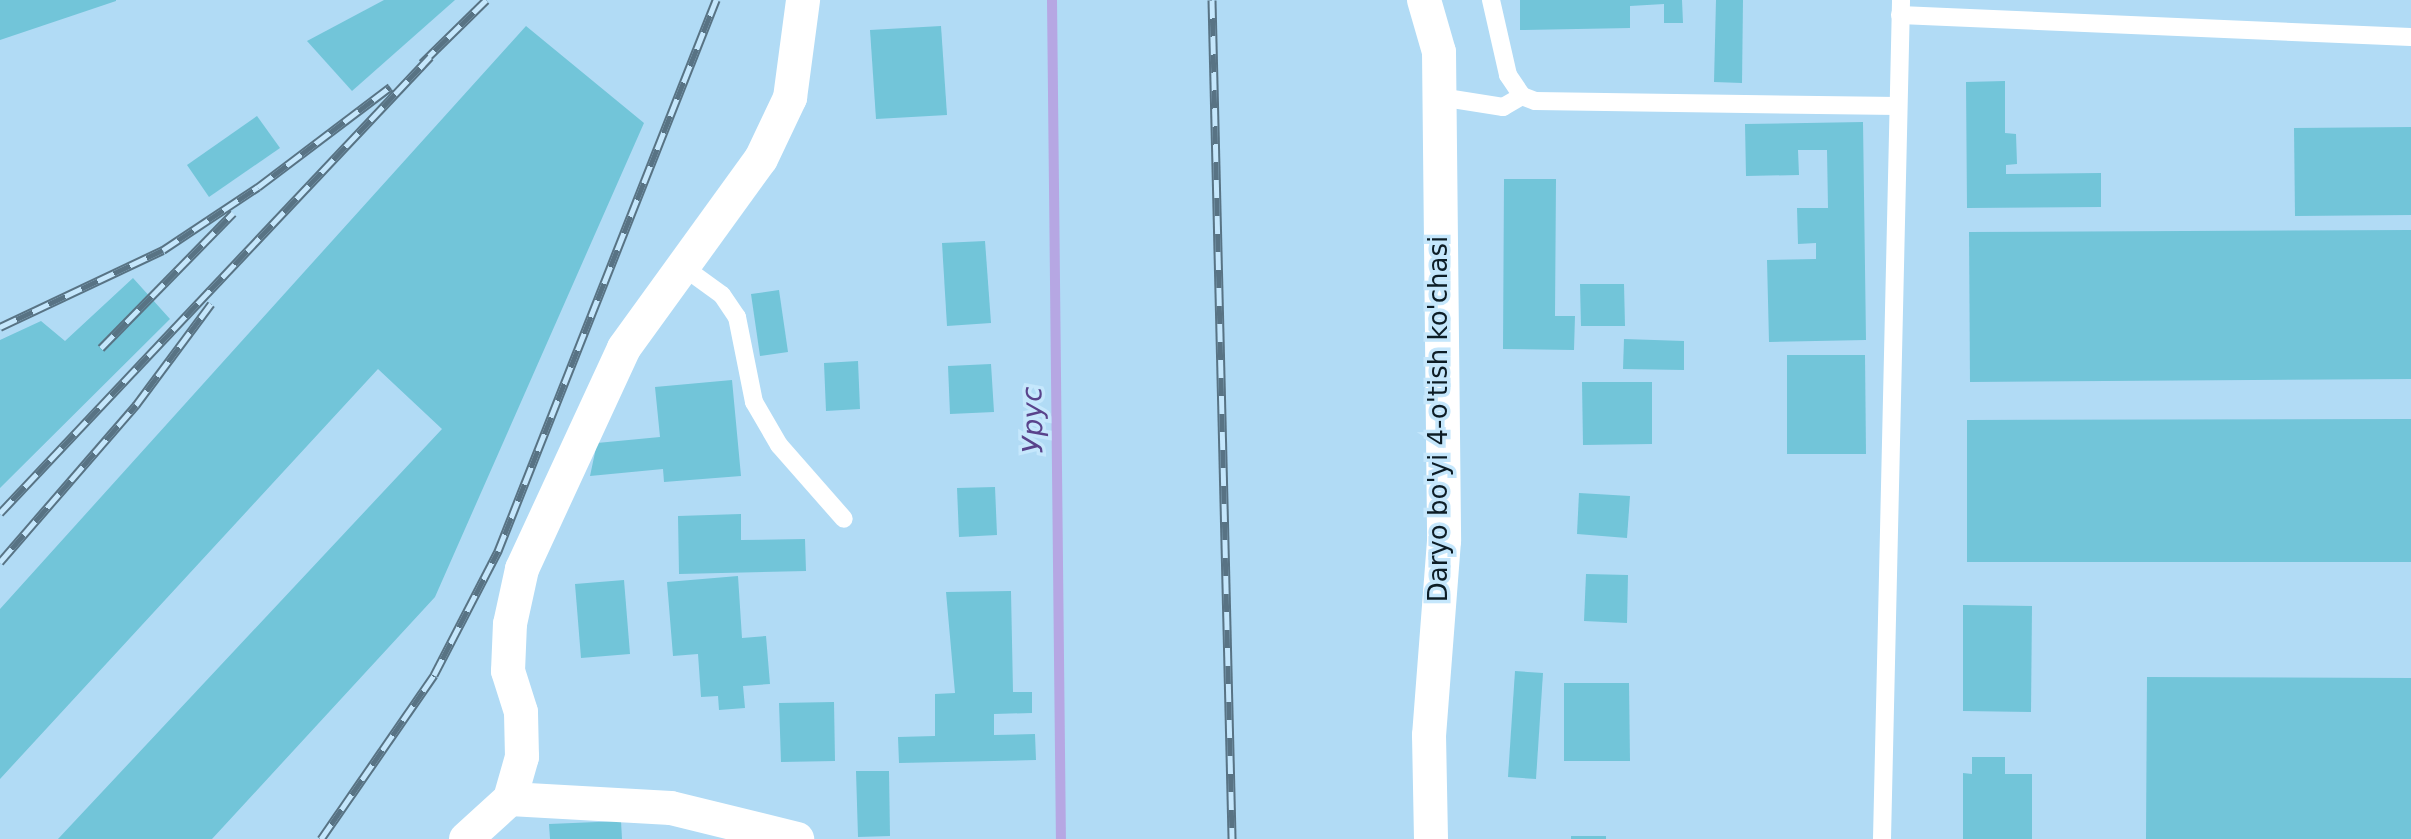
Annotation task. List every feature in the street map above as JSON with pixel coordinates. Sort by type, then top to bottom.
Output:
[{"type":"street","points":[[466,839],[510,799],[522,757],[521,712],[508,671],[510,624],[522,569],[624,348],[761,159],[790,98],[803,0]]},
{"type":"street","name":"Daryo bo'yi 4-o'tish ko'chasi","points":[[1424,0],[1439,52],[1444,541],[1429,735],[1431,839]]},
{"type":"street","points":[[510,799],[671,808],[797,839]]},
{"type":"lane","points":[[1491,0],[1508,75],[1522,96]]},
{"type":"lane","points":[[1882,839],[1901,8],[2411,37]]},
{"type":"lane","points":[[1440,97],[1503,107],[1522,96],[1558,104],[1898,106]]},
{"type":"lane","points":[[682,266],[730,306],[737,317],[754,402],[779,445],[844,519]]},
{"type":"building","points":[[0,0],[116,0],[116,1],[0,40]]},
{"type":"building","points":[[384,0],[455,0],[352,91],[307,41]]},
{"type":"building","points":[[1520,0],[1682,0],[1683,23],[1664,23],[1664,4],[1630,6],[1630,28],[1520,30]]},
{"type":"building","points":[[1716,0],[1743,0],[1742,83],[1714,82]]},
{"type":"building","points":[[526,26],[644,123],[435,597],[212,839],[58,839],[442,429],[378,369],[0,779],[0,609]]},
{"type":"building","points":[[941,26],[947,115],[876,119],[870,30]]},
{"type":"building","points":[[2005,81],[2005,133],[2016,134],[2017,164],[2006,165],[2006,174],[2101,173],[2101,207],[1967,208],[1966,82]]},
{"type":"building","points":[[257,116],[280,148],[209,197],[187,165]]},
{"type":"building","points":[[1863,122],[1866,340],[1769,342],[1767,260],[1816,259],[1816,243],[1798,244],[1797,208],[1828,208],[1827,150],[1798,150],[1799,175],[1746,176],[1745,124]]},
{"type":"building","points":[[2411,127],[2411,215],[2295,216],[2294,128]]},
{"type":"building","points":[[1504,179],[1556,179],[1555,316],[1575,316],[1574,350],[1503,349]]},
{"type":"building","points":[[2411,230],[2411,379],[1970,382],[1969,232]]},
{"type":"building","points":[[985,241],[991,323],[947,326],[942,243]]},
{"type":"building","points":[[133,278],[170,319],[0,488],[0,340],[41,321],[65,341]]},
{"type":"building","points":[[1580,284],[1624,284],[1625,326],[1581,326]]},
{"type":"building","points":[[779,290],[788,352],[760,356],[751,294]]},
{"type":"building","points":[[1624,339],[1684,341],[1684,370],[1623,369]]},
{"type":"building","points":[[1787,355],[1865,355],[1866,454],[1787,454]]},
{"type":"building","points":[[858,361],[860,409],[826,411],[824,363]]},
{"type":"building","points":[[991,364],[994,412],[950,414],[948,366]]},
{"type":"building","points":[[732,380],[741,476],[664,482],[663,469],[590,476],[597,443],[660,437],[655,387]]},
{"type":"building","points":[[1582,382],[1652,382],[1652,444],[1583,445]]},
{"type":"building","points":[[2411,419],[2411,562],[1967,562],[1967,420]]},
{"type":"building","points":[[995,487],[997,535],[959,537],[957,488]]},
{"type":"building","points":[[1579,493],[1630,496],[1627,538],[1577,534]]},
{"type":"building","points":[[741,514],[741,540],[805,539],[806,571],[679,574],[678,516]]},
{"type":"building","points":[[1586,574],[1628,575],[1627,623],[1584,621]]},
{"type":"building","points":[[738,576],[742,638],[766,636],[770,684],[743,686],[745,708],[719,710],[718,696],[701,697],[698,654],[673,656],[667,582]]},
{"type":"building","points":[[624,580],[630,654],[581,658],[575,584]]},
{"type":"building","points":[[1011,591],[1013,692],[1032,692],[1032,713],[994,714],[994,735],[1035,734],[1036,760],[899,763],[898,737],[935,736],[935,694],[955,693],[946,592]]},
{"type":"building","points":[[1963,605],[2032,606],[2031,712],[1963,711]]},
{"type":"building","points":[[1515,671],[1543,673],[1536,779],[1508,777]]},
{"type":"building","points":[[2147,677],[2411,678],[2411,839],[2146,839]]},
{"type":"building","points":[[1564,683],[1629,683],[1630,761],[1564,761]]},
{"type":"building","points":[[834,702],[835,761],[781,762],[779,703]]},
{"type":"building","points":[[1972,757],[2005,757],[2005,774],[2032,774],[2032,839],[1963,839],[1963,773],[1972,774]]},
{"type":"building","points":[[856,771],[889,771],[890,836],[858,837]]},
{"type":"building","points":[[621,821],[622,839],[550,839],[549,824]]},
{"type":"building","points":[[1571,836],[1606,836],[1606,839],[1571,839]]},
{"type":"waterway","name":"Урус","points":[[1052,0],[1061,839]]},
{"type":"railway","points":[[422,63],[486,0]]},
{"type":"railway","points":[[321,839],[434,675],[498,551],[716,0]]},
{"type":"railway","points":[[1212,0],[1232,839]]},
{"type":"railway","points":[[0,513],[430,57]]},
{"type":"railway","points":[[0,327],[163,250],[258,187],[390,87]]},
{"type":"railway","points":[[101,348],[233,213]]},
{"type":"railway","points":[[0,562],[136,405],[211,304]]}]
